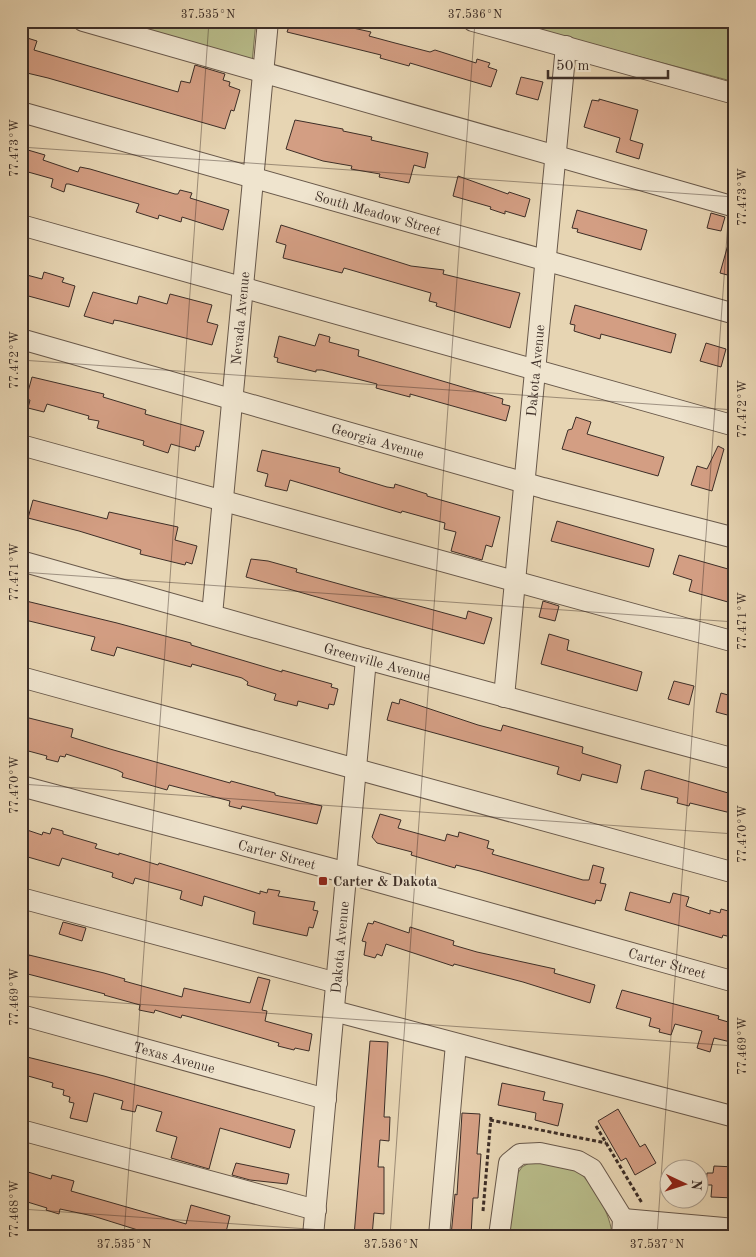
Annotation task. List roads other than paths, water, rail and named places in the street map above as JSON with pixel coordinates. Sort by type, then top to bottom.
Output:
[{"type":"street","points":[[83,21],[735,207]]},
{"type":"street","name":"Nevada Avenue","points":[[212,615],[268,21]]},
{"type":"street","points":[[473,21],[531,29],[566,46],[735,94]]},
{"type":"street","name":"Dakota Avenue","points":[[504,696],[566,46]]},
{"type":"street","name":"South Meadow Street","points":[[21,112],[735,314]]},
{"type":"street","points":[[21,225],[735,426]]},
{"type":"street","name":"Georgia Avenue","points":[[21,339],[524,483],[735,538]]},
{"type":"street","points":[[21,445],[735,642]]},
{"type":"street","name":"Greenville Avenue","points":[[21,561],[366,659],[735,759]]},
{"type":"street","name":"Dakota Avenue","points":[[313,1236],[366,659]]},
{"type":"street","points":[[21,677],[735,873]]},
{"type":"street","name":"Carter Street","points":[[21,786],[347,873],[735,982]]},
{"type":"street","points":[[21,898],[336,983]]},
{"type":"street","points":[[334,1011],[735,1118]]},
{"type":"street","name":"Texas Avenue","points":[[21,1016],[326,1099]]},
{"type":"street","points":[[439,1236],[456,1044]]},
{"type":"street","points":[[21,1130],[316,1210]]},
{"type":"street","points":[[499,1236],[509,1162],[520,1154],[540,1153],[558,1155],[578,1161],[592,1169],[623,1228],[735,1229]]},
{"type":"place","name":"Carter & Dakota","points":[[323,881]]}]
